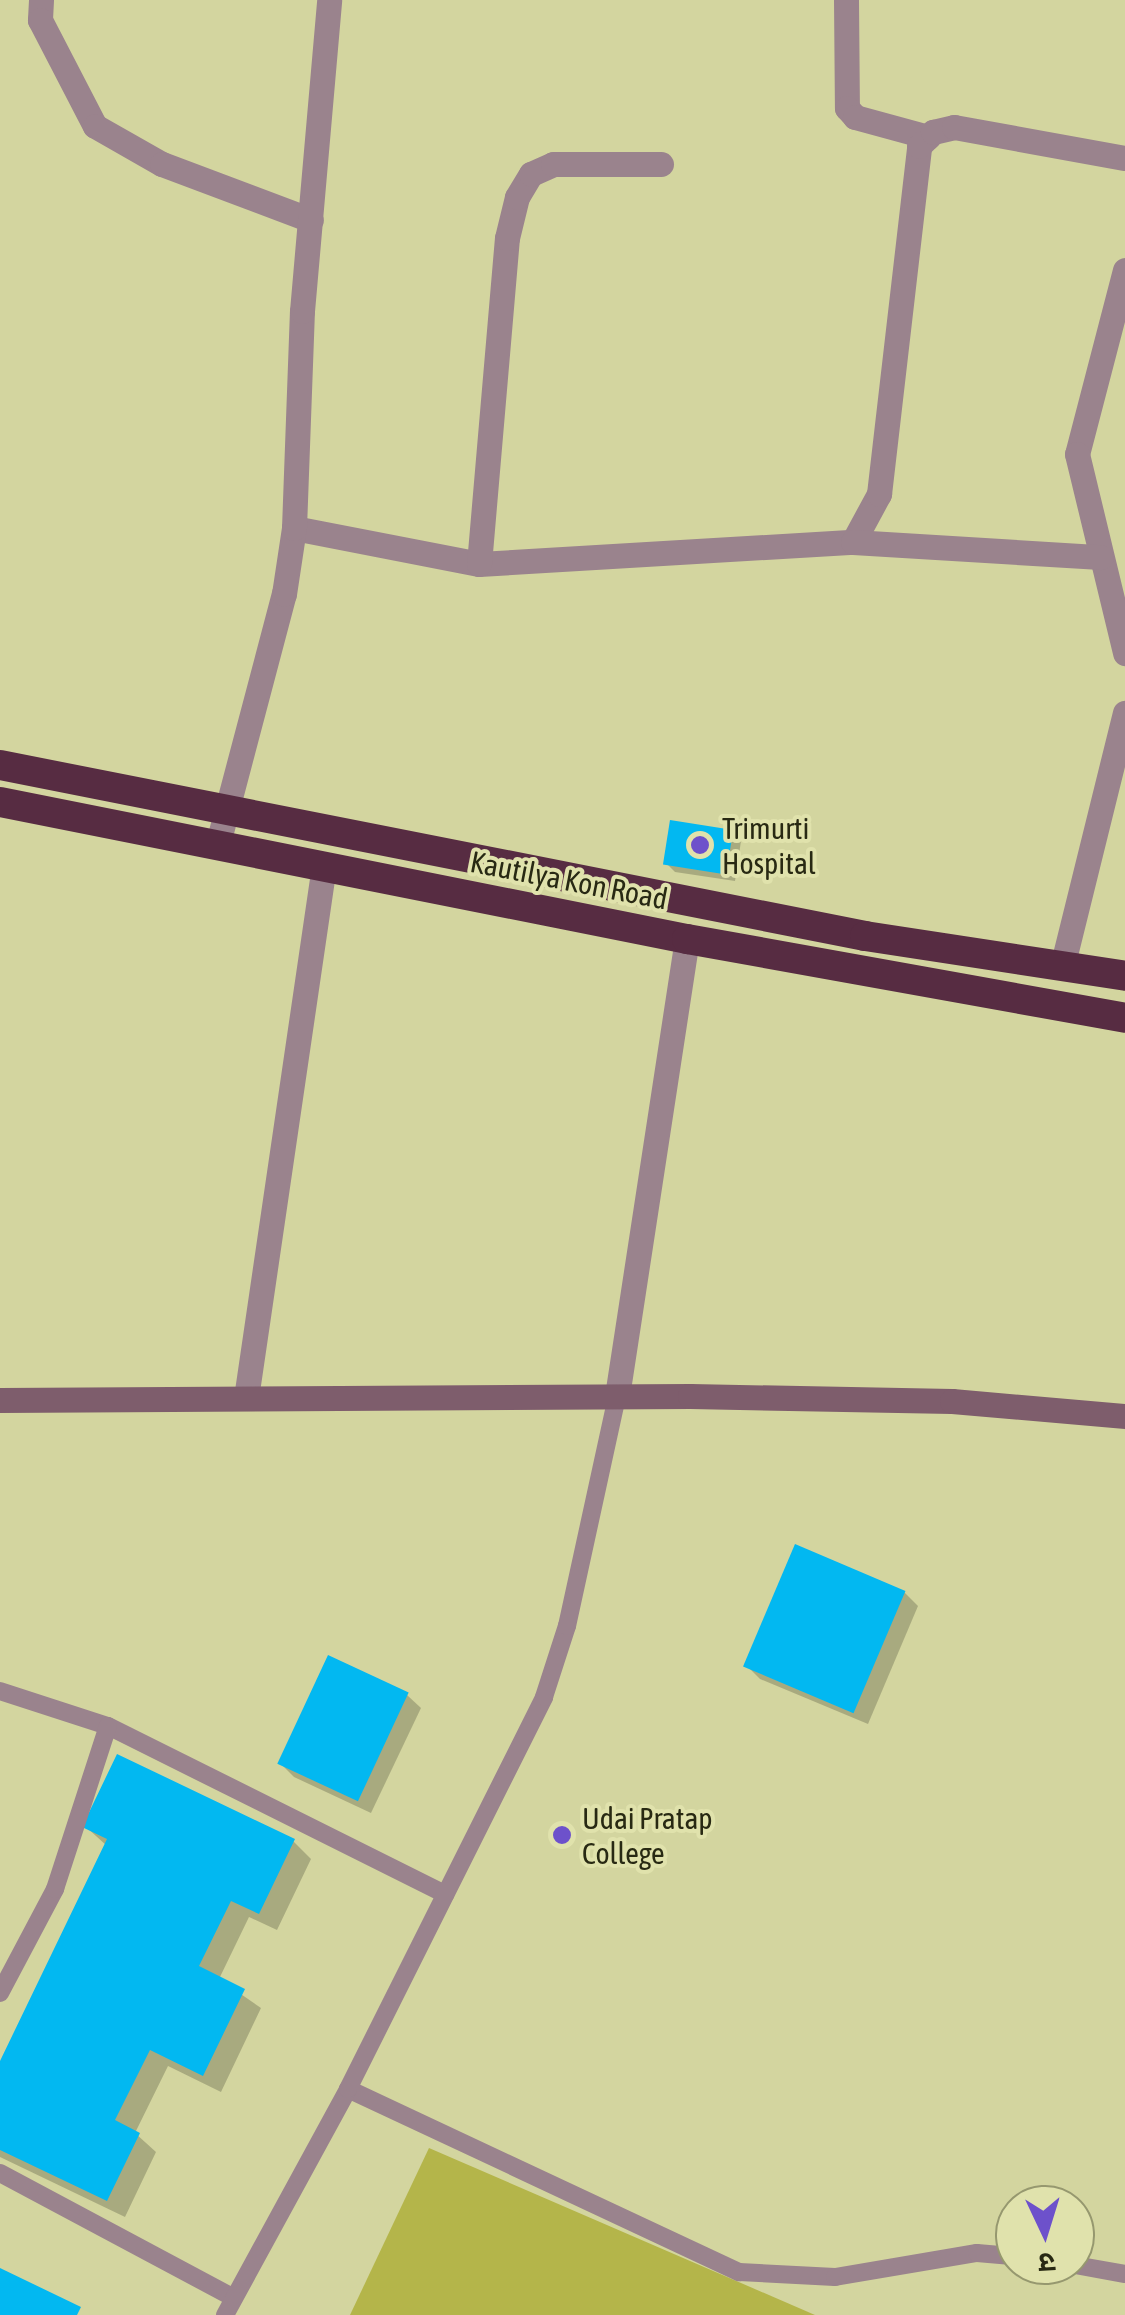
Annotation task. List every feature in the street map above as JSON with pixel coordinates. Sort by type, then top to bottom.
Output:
[{"type":"highway","name":"Kautilya Kon Road","points":[[0,765],[865,936],[1125,976]]},
{"type":"highway","name":"Kautilya Kon Road","points":[[0,802],[218,842],[687,939],[1125,1018]]},
{"type":"street","points":[[41,0],[40,20],[95,126],[162,164],[311,220]]},
{"type":"street","points":[[218,842],[284,594],[294,528],[311,220],[329,0]]},
{"type":"street","points":[[846,0],[847,108],[854,117],[928,137],[954,127],[1125,158]]},
{"type":"street","points":[[853,542],[879,494],[912,168],[928,137]]},
{"type":"street","points":[[479,564],[507,238],[517,197],[532,174],[552,164],[661,164]]},
{"type":"street","points":[[1125,270],[1078,454],[1125,652]]},
{"type":"street","points":[[294,528],[479,564],[853,542],[1100,558]]},
{"type":"street","points":[[1062,967],[1125,713]]},
{"type":"street","points":[[246,1398],[324,866]]},
{"type":"street","points":[[617,1396],[687,939]]},
{"type":"street","points":[[0,1400],[617,1396],[952,1402],[1125,1416]]},
{"type":"lane","points":[[0,2173],[229,2306],[348,2089],[544,1697],[567,1626],[617,1396]]},
{"type":"lane","points":[[0,1691],[108,1726],[445,1894]]},
{"type":"lane","points":[[0,1994],[54,1889],[108,1726]]},
{"type":"lane","points":[[348,2089],[739,2272],[835,2277],[978,2253],[995,2254]]},
{"type":"lane","points":[[1095,2268],[1125,2274]]},
{"type":"shaded area","points":[[429,2148],[815,2315],[350,2315]]},
{"type":"building","points":[[670,820],[733,830],[726,874],[663,864]]},
{"type":"building","points":[[795,1544],[905,1591],[853,1713],[743,1666]]},
{"type":"building","points":[[328,1655],[409,1693],[358,1801],[277,1764]]},
{"type":"building","points":[[117,1754],[295,1839],[259,1914],[231,1901],[199,1966],[245,1989],[203,2076],[150,2050],[115,2120],[140,2133],[107,2201],[0,2150],[0,2061],[107,1839],[82,1827]]},
{"type":"building","points":[[0,2268],[81,2307],[77,2315],[0,2315]]},
{"type":"place","name":"Trimurti Hospital","points":[[700,845]]},
{"type":"place","name":"Udai Pratap College","points":[[562,1835]]}]
